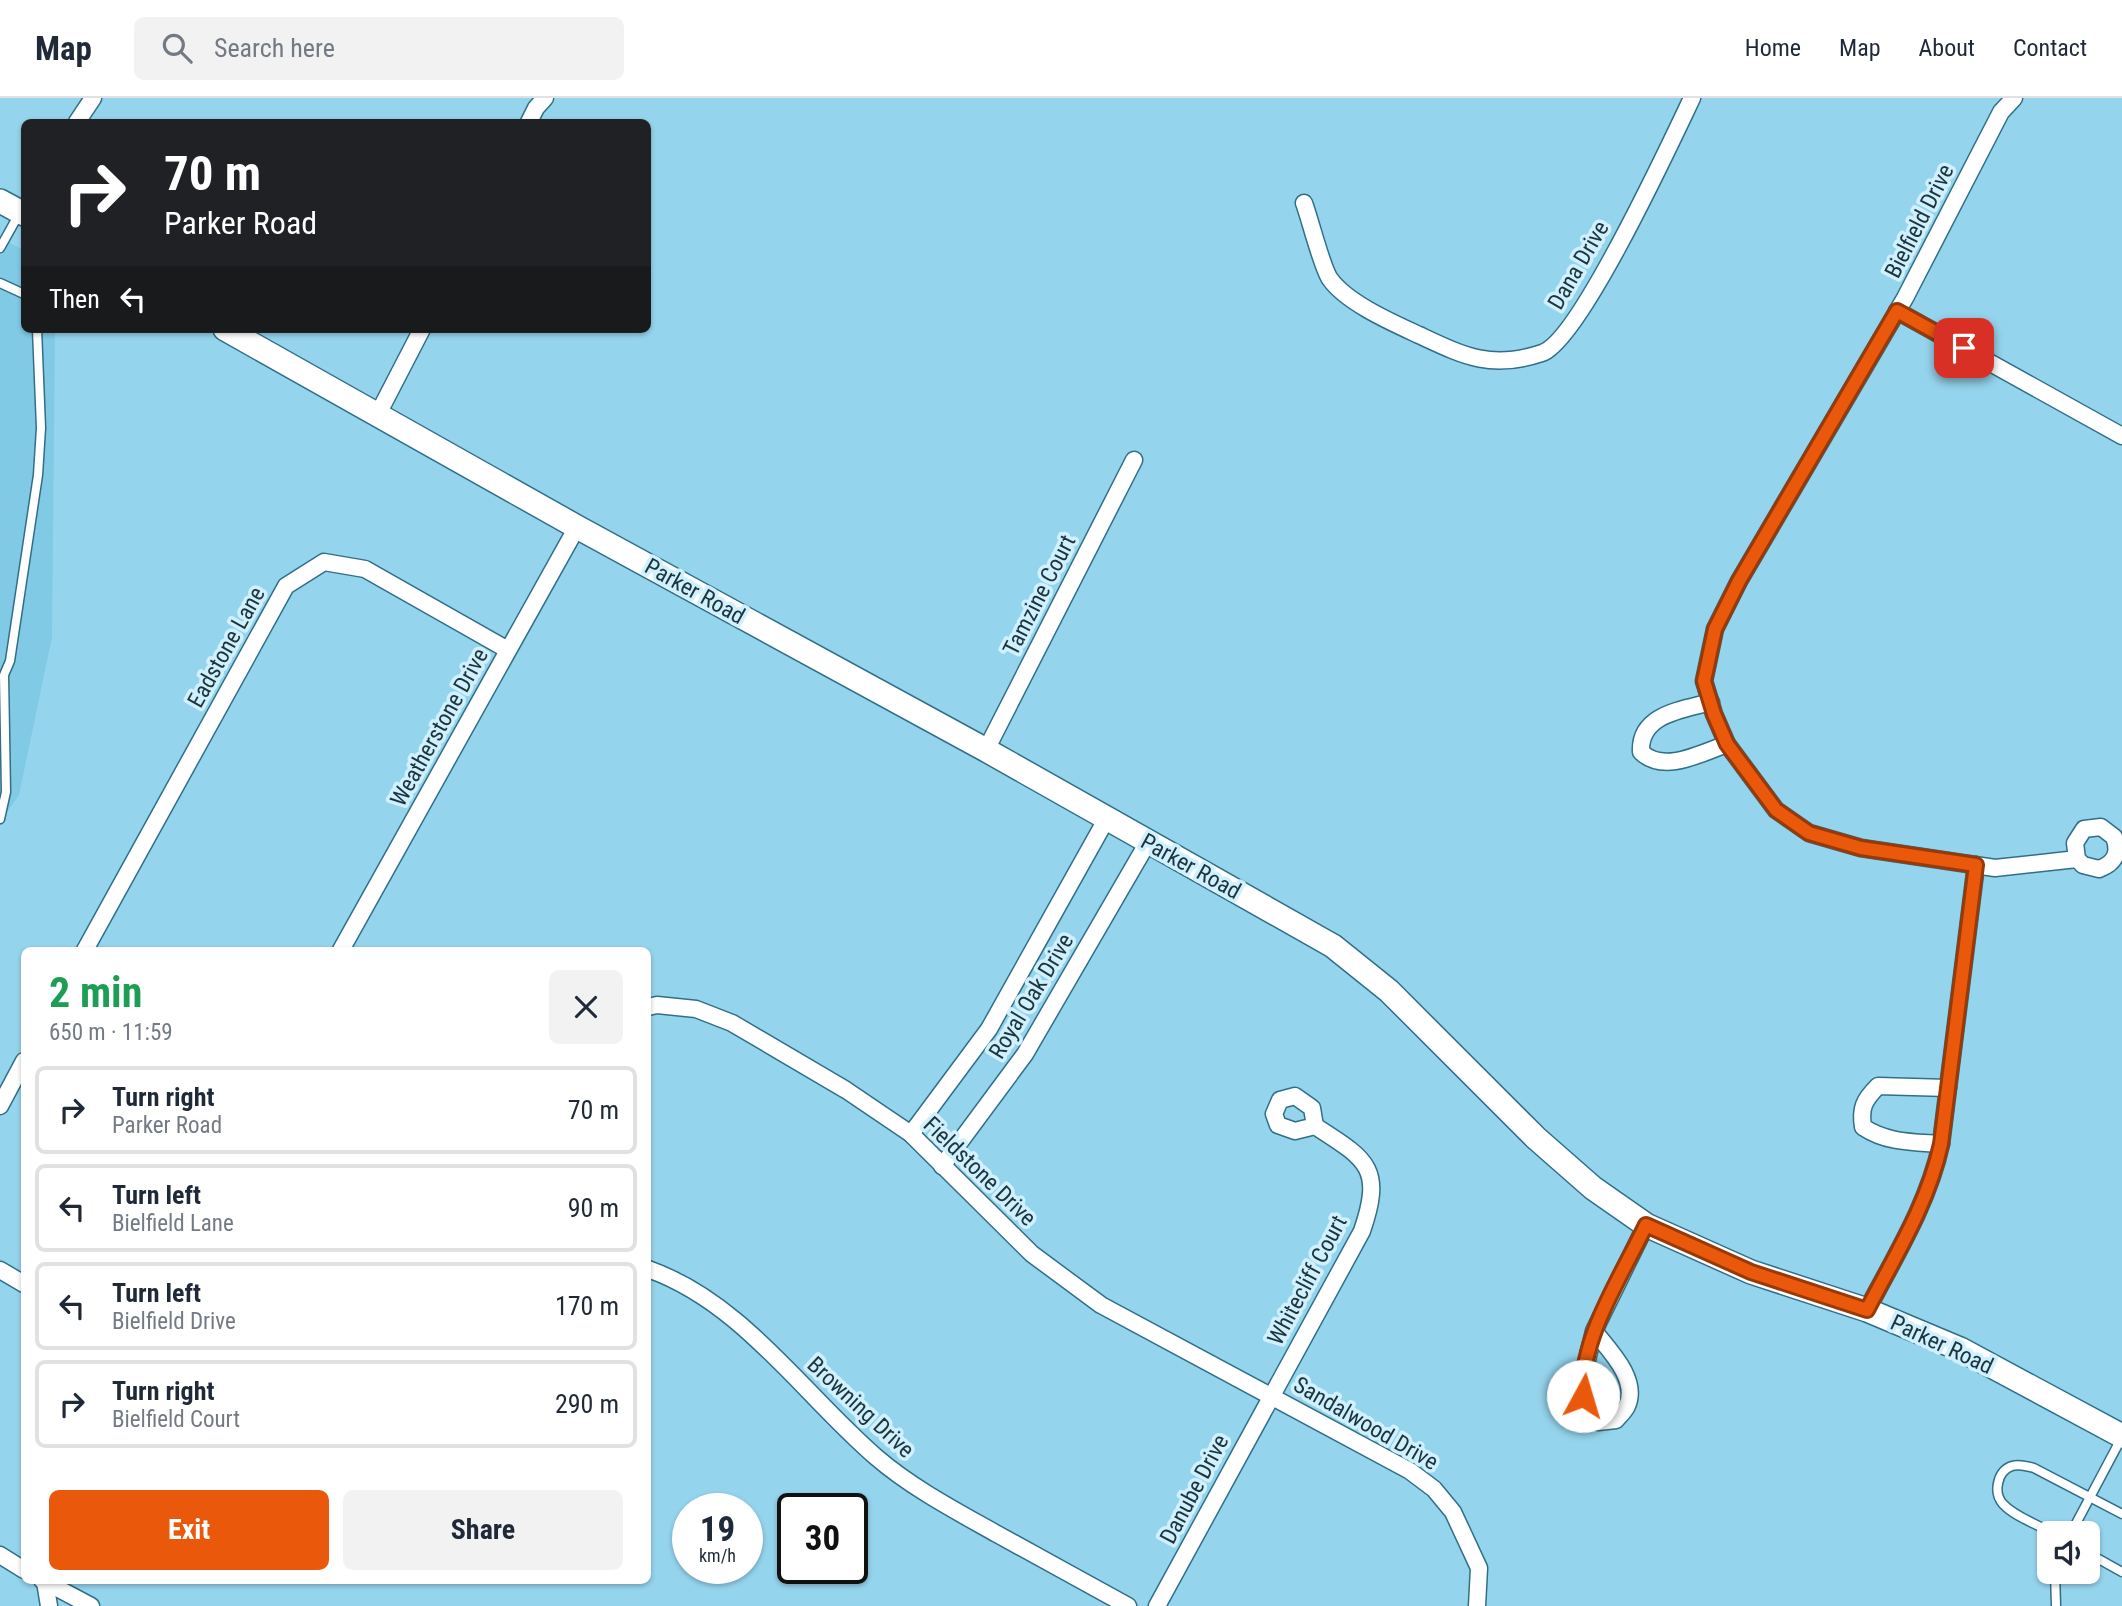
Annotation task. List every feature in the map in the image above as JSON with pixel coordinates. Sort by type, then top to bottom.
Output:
[{"type":"main road","points":[[0,201],[21,209]]},
{"type":"main road","name":"Parker Road","points":[[232,333],[577,527],[986,750],[1333,946],[1389,991],[1536,1139],[1593,1188],[1646,1225],[1751,1272],[1867,1310],[1960,1349],[2122,1436]]},
{"type":"street","points":[[79,119],[93,98]]},
{"type":"street","points":[[530,119],[536,107],[545,98]]},
{"type":"street","name":"Dana Drive","points":[[1304,203],[1329,278],[1354,301],[1412,332],[1470,358],[1499,362],[1545,353],[1573,323],[1588,301],[1692,98]]},
{"type":"street","name":"Bielfield Drive","points":[[2014,98],[2001,112],[1897,311],[1739,581],[1715,629],[1704,681],[1727,744],[1776,810],[1809,833],[1861,848],[1995,868],[2077,859]]},
{"type":"street","points":[[1897,311],[2122,436]]},
{"type":"street","points":[[377,416],[420,333]]},
{"type":"street","name":"Tamzine Court","points":[[986,750],[1134,460]]},
{"type":"street","name":"Weatherstone Drive","points":[[343,947],[577,527]]},
{"type":"street","name":"Eadstone Lane","points":[[87,947],[286,586],[324,562],[365,569],[508,650]]},
{"type":"street","points":[[1710,702],[1660,716],[1647,728],[1640,740],[1641,752],[1648,759],[1662,762],[1681,759],[1727,744]]},
{"type":"street","name":"Royal Oak Drive","points":[[911,1134],[989,1030],[1107,818]]},
{"type":"street","name":"Royal Oak Drive","points":[[942,1166],[1026,1054],[1148,842]]},
{"type":"street","points":[[1867,1310],[1921,1207],[1935,1173],[1941,1144],[1976,865]]},
{"type":"street","name":"Fieldstone Drive","points":[[651,1006],[696,1009],[732,1023],[846,1090],[911,1134],[1032,1254],[1101,1305],[1271,1394]]},
{"type":"street","points":[[0,1106],[21,1067]]},
{"type":"street","points":[[1941,1144],[1896,1141],[1877,1136],[1863,1127],[1860,1112],[1866,1098],[1878,1086],[1948,1088]]},
{"type":"street","name":"Whitecliff Court","points":[[1271,1394],[1362,1231],[1372,1203],[1371,1173],[1353,1151],[1315,1126]]},
{"type":"street","points":[[1594,1331],[1622,1367],[1629,1388],[1628,1405],[1616,1420],[1598,1422],[1584,1412],[1582,1381],[1594,1331],[1646,1225]]},
{"type":"street","points":[[0,1270],[21,1282]]},
{"type":"street","name":"Browning Drive","points":[[651,1270],[670,1277],[713,1302],[877,1457],[943,1504],[1128,1606]]},
{"type":"street","name":"Danube Drive","points":[[1157,1606],[1271,1394]]},
{"type":"street","name":"Sandalwood Drive","points":[[1271,1394],[1410,1471],[1434,1489],[1453,1513],[1479,1567],[1477,1606]]},
{"type":"street","points":[[0,1555],[21,1568]]},
{"type":"street","points":[[44,1584],[49,1606]]},
{"type":"street","points":[[49,1584],[91,1606]]},
{"type":"lane","points":[[0,248],[21,213]]},
{"type":"lane","points":[[0,283],[21,294]]},
{"type":"lane","points":[[0,819],[6,792],[4,675],[10,661],[38,475],[41,428],[37,333]]},
{"type":"lane","points":[[2077,1521],[2122,1436]]},
{"type":"lane","points":[[2037,1525],[2008,1509],[2000,1501],[1997,1492],[1998,1480],[2011,1466],[2034,1468],[2122,1514]]},
{"type":"lane","points":[[2100,1560],[2122,1572]]},
{"type":"lane","points":[[2055,1584],[2056,1606]]},
{"type":"shaded area","points":[[0,238],[21,248],[21,333],[55,333],[52,637],[19,795],[0,822]]},
{"type":"route","points":[[1583,1396],[1582,1381],[1594,1331],[1646,1225],[1751,1272],[1867,1310],[1921,1207],[1935,1173],[1941,1144],[1976,865],[1861,848],[1809,833],[1776,810],[1727,744],[1704,681],[1715,629],[1739,581],[1897,311],[1964,348]]}]
